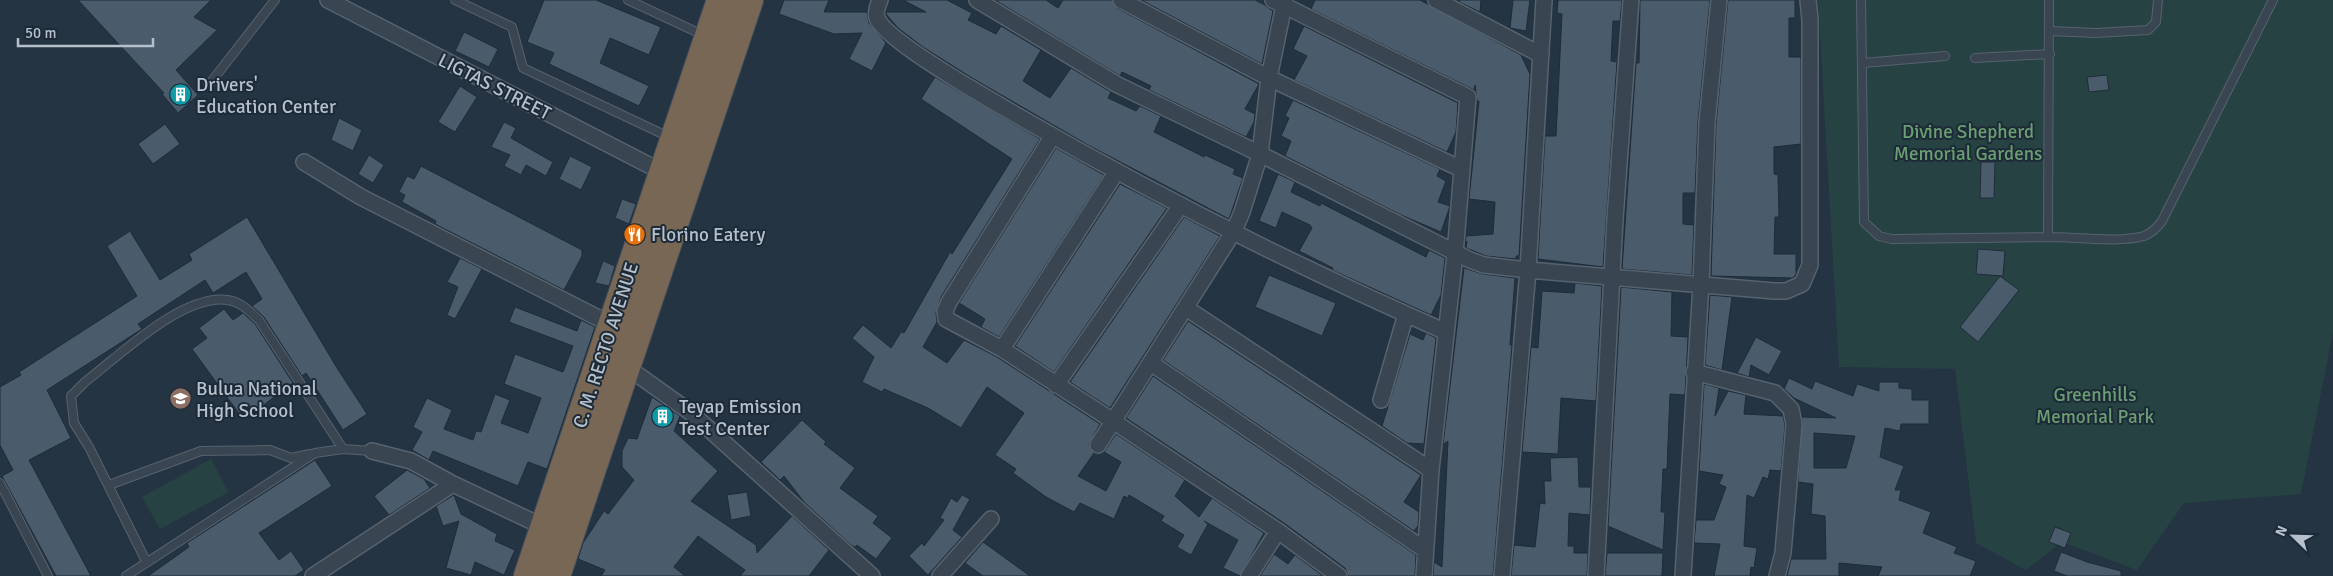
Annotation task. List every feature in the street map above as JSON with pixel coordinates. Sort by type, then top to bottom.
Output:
[{"type":"highway","name":"C. M. RECTO AVENUE","points":[[528,576],[661,172],[721,0]]},
{"type":"highway","name":"C. M. RECTO AVENUE","points":[[556,576],[749,0]]},
{"type":"street","name":"LIGTAS STREET","points":[[328,0],[661,172],[688,183]]},
{"type":"street","points":[[880,0],[877,15],[881,24],[921,57],[1052,136],[1234,231],[1446,332]]},
{"type":"street","points":[[977,0],[1116,84],[1260,154],[1454,254],[1484,265],[1612,278],[1786,291],[1802,284],[1810,265],[1810,20],[1808,0]]},
{"type":"street","points":[[1121,0],[1269,78],[1461,169]]},
{"type":"street","points":[[1436,0],[1541,56]]},
{"type":"street","points":[[1502,576],[1528,270],[1544,0]]},
{"type":"street","points":[[1596,576],[1612,278],[1631,0]]},
{"type":"street","points":[[1682,576],[1701,284],[1707,123],[1719,0]]},
{"type":"street","points":[[1098,445],[1234,231],[1245,205],[1260,154],[1280,2],[1468,98],[1454,254],[1431,470],[1424,576]]},
{"type":"street","points":[[1052,136],[949,302],[945,312],[946,319],[952,324],[1002,349],[1113,421],[1278,531],[1339,576]]},
{"type":"street","points":[[304,162],[361,197],[612,325]]},
{"type":"street","points":[[1002,349],[1117,171]]},
{"type":"street","points":[[1056,385],[1180,204]]},
{"type":"street","points":[[1186,308],[1431,470]]},
{"type":"street","points":[[1381,400],[1406,314]]},
{"type":"street","points":[[1151,363],[1425,550]]},
{"type":"street","points":[[627,367],[690,412],[872,576]]},
{"type":"street","points":[[1694,372],[1775,393],[1791,410],[1794,424],[1784,533],[1777,576]]},
{"type":"street","points":[[372,451],[411,462],[453,484],[544,526]]},
{"type":"street","points":[[313,576],[453,484]]},
{"type":"street","points":[[940,576],[991,519]]},
{"type":"street","points":[[1249,576],[1278,531]]},
{"type":"lane","points":[[208,86],[275,0]]},
{"type":"lane","points":[[455,0],[512,27],[523,68],[673,139]]},
{"type":"lane","points":[[628,0],[708,37]]},
{"type":"lane","points":[[1861,0],[1863,63],[1862,202],[1864,222],[1879,236],[1892,240],[2048,237],[2125,238],[2144,236],[2156,229],[2162,221],[2274,0]]},
{"type":"lane","points":[[2048,237],[2049,0]]},
{"type":"lane","points":[[2050,31],[2096,33],[2148,30],[2156,22],[2158,0]]},
{"type":"lane","points":[[1975,58],[2050,54]]},
{"type":"lane","points":[[1863,63],[1945,56]]},
{"type":"lane","points":[[146,562],[109,484],[74,422],[71,396],[100,370],[181,311],[200,302],[218,299],[230,300],[244,305],[259,320],[343,449]]},
{"type":"lane","points":[[109,484],[201,451],[270,450],[291,458],[343,449],[372,451]]},
{"type":"lane","points":[[126,576],[315,453]]},
{"type":"lane","points":[[0,483],[48,576]]},
{"type":"green space","points":[[1818,0],[2333,0],[2333,332],[2301,494],[2184,503],[2137,570],[2062,542],[2026,570],[1976,543],[1955,369],[1839,367]]},
{"type":"green space","points":[[211,459],[229,492],[160,529],[142,497]]},
{"type":"building","points":[[78,0],[211,0],[194,17],[217,30],[176,70],[198,95],[178,113],[162,94],[164,93]]},
{"type":"building","points":[[544,0],[596,0],[661,27],[649,55],[610,38],[600,63],[649,86],[639,106],[549,64],[554,53],[527,42]]},
{"type":"building","points":[[784,0],[829,0],[824,12],[867,12],[869,23],[886,43],[872,71],[849,59],[862,33],[834,34],[779,14]]},
{"type":"building","points":[[903,0],[947,0],[972,13],[968,20],[996,34],[1001,26],[1041,50],[1023,81],[1050,98],[1071,68],[1111,92],[1108,98],[1136,111],[1140,106],[1161,116],[1154,132],[1204,157],[1205,155],[1235,169],[1233,174],[1243,178],[1229,219],[1088,145],[972,78],[923,47],[898,28],[886,14],[886,12],[926,12]]},
{"type":"building","points":[[995,0],[1046,0],[1058,8],[1063,0],[1112,0],[1117,8],[1259,84],[1245,109],[1255,114],[1254,122],[1246,137],[1149,90],[1151,86],[1122,72],[1120,76]]},
{"type":"building","points":[[1141,0],[1255,0],[1265,5],[1273,11],[1262,64]]},
{"type":"building","points":[[1315,0],[1420,0],[1521,55],[1530,74],[1519,256],[1516,256],[1516,259],[1486,256],[1466,248],[1467,241],[1465,245],[1466,236],[1493,234],[1495,202],[1469,199],[1479,101],[1477,101],[1475,85],[1474,90],[1311,9]]},
{"type":"building","points":[[1460,0],[1481,0],[1480,12],[1459,2]]},
{"type":"building","points":[[1513,0],[1530,0],[1526,31],[1510,28]]},
{"type":"building","points":[[1558,0],[1622,0],[1620,21],[1613,21],[1611,61],[1617,62],[1603,267],[1538,259],[1545,136],[1556,136],[1562,14],[1557,13]]},
{"type":"building","points":[[1640,0],[1710,0],[1698,122],[1695,193],[1683,193],[1683,224],[1694,225],[1692,275],[1622,269],[1636,63],[1639,63]]},
{"type":"building","points":[[1728,0],[1795,0],[1795,18],[1789,18],[1789,57],[1801,57],[1801,144],[1774,147],[1774,174],[1778,175],[1779,217],[1775,217],[1774,254],[1796,254],[1796,274],[1793,278],[1711,276],[1716,124]]},
{"type":"building","points":[[1304,26],[1458,103],[1456,132],[1447,152],[1294,80],[1307,56],[1293,49]]},
{"type":"building","points":[[464,32],[498,49],[489,67],[455,51]]},
{"type":"building","points":[[2107,75],[2109,90],[2089,92],[2087,77]]},
{"type":"building","points":[[935,77],[1040,139],[941,297],[936,312],[937,322],[923,347],[947,363],[964,340],[997,357],[1100,424],[1089,444],[1094,453],[1078,476],[1106,491],[1121,462],[1104,452],[1116,434],[1185,480],[1175,496],[1199,517],[1212,498],[1264,533],[1240,576],[1223,568],[1238,540],[1204,521],[1208,524],[1191,555],[1177,547],[1184,535],[1161,521],[1164,516],[1129,495],[1128,498],[1124,496],[1114,519],[1080,503],[1074,512],[1046,497],[1013,473],[1016,469],[995,455],[1024,413],[987,387],[961,428],[928,408],[884,389],[882,392],[862,382],[874,357],[852,338],[863,325],[891,348],[901,332],[904,333],[950,252],[952,254],[1012,159],[921,99]]},
{"type":"building","points":[[460,86],[477,97],[455,132],[438,122]]},
{"type":"building","points":[[1293,100],[1440,169],[1437,176],[1446,181],[1438,202],[1450,206],[1441,232],[1401,215],[1285,156],[1291,141],[1281,136],[1289,118],[1285,116]]},
{"type":"building","points":[[339,118],[362,130],[353,151],[331,140]]},
{"type":"building","points":[[504,122],[516,128],[511,138],[553,162],[546,176],[526,165],[521,175],[504,166],[510,155],[491,147]]},
{"type":"building","points":[[165,124],[180,144],[153,164],[138,144]]},
{"type":"building","points":[[1056,148],[1104,175],[999,337],[981,327],[985,319],[959,303]]},
{"type":"building","points":[[369,155],[384,165],[373,183],[358,174]]},
{"type":"building","points":[[570,156],[592,167],[581,190],[559,179]]},
{"type":"building","points":[[1981,162],[1995,162],[1994,198],[1980,198]]},
{"type":"building","points":[[421,166],[582,250],[582,256],[564,290],[435,224],[436,221],[402,202],[405,195],[399,192],[407,176],[414,179]]},
{"type":"building","points":[[1278,174],[1295,182],[1291,192],[1320,206],[1321,203],[1426,257],[1429,250],[1445,258],[1441,295],[1431,315],[1332,270],[1333,268],[1299,251],[1312,228],[1310,225],[1282,212],[1276,228],[1259,221]]},
{"type":"building","points":[[1120,184],[1167,208],[1054,372],[1015,346]]},
{"type":"building","points":[[622,199],[636,204],[629,224],[615,218]]},
{"type":"building","points":[[247,217],[337,368],[367,414],[343,430],[306,373],[302,376],[264,317],[252,306],[262,299],[246,272],[213,293],[205,280],[138,324],[142,329],[47,390],[71,438],[29,460],[91,576],[56,576],[2,476],[13,470],[0,445],[0,387],[21,375],[19,372],[137,296],[107,246],[130,231],[160,280],[192,260],[189,254]]},
{"type":"building","points":[[1184,217],[1220,236],[1110,408],[1070,382]]},
{"type":"building","points":[[1978,249],[2005,251],[2003,276],[1976,274]]},
{"type":"building","points":[[460,258],[482,269],[455,319],[447,315],[458,287],[447,282]]},
{"type":"building","points":[[603,261],[615,266],[609,286],[595,283]]},
{"type":"building","points":[[1464,268],[1483,274],[1515,278],[1510,345],[1512,345],[1493,576],[1433,576],[1434,562],[1442,567],[1448,441],[1443,445]]},
{"type":"building","points":[[1269,275],[1336,303],[1322,336],[1255,307]]},
{"type":"building","points":[[2000,276],[2019,290],[1978,342],[1960,327]]},
{"type":"building","points":[[1575,283],[1602,286],[1596,401],[1561,398],[1558,454],[1522,452],[1531,347],[1538,348],[1542,291],[1574,293]]},
{"type":"building","points":[[1621,287],[1672,292],[1671,336],[1688,337],[1685,395],[1670,394],[1667,469],[1663,469],[1661,512],[1665,512],[1663,550],[1608,526]]},
{"type":"building","points":[[1710,295],[1732,297],[1722,370],[1705,365]]},
{"type":"building","points":[[515,307],[577,331],[581,320],[595,327],[547,469],[528,462],[518,486],[433,451],[429,460],[412,450],[422,432],[413,427],[427,398],[452,410],[444,429],[473,440],[476,431],[481,432],[495,394],[510,400],[501,423],[528,433],[541,398],[504,384],[515,354],[563,372],[573,346],[509,322]]},
{"type":"building","points":[[224,309],[233,320],[243,313],[255,324],[293,383],[253,413],[249,408],[240,415],[192,349],[207,338],[199,328]]},
{"type":"building","points":[[1188,321],[1421,475],[1404,502],[1419,512],[1418,526],[1414,531],[1163,360]]},
{"type":"building","points":[[1426,333],[1436,338],[1424,444],[1407,443],[1382,426],[1410,334],[1423,340]]},
{"type":"building","points":[[1756,337],[1782,351],[1769,375],[1751,365],[1749,377],[1737,373]]},
{"type":"building","points":[[1153,376],[1416,555],[1415,576],[1348,576],[1345,568],[1284,523],[1126,418]]},
{"type":"building","points":[[1789,378],[1812,389],[1815,381],[1853,396],[1857,384],[1879,391],[1879,382],[1899,382],[1899,388],[1912,389],[1912,400],[1929,400],[1929,424],[1901,424],[1900,431],[1885,428],[1880,457],[1904,466],[1895,490],[1901,490],[1899,500],[1931,512],[1923,533],[1957,547],[1954,553],[1976,561],[1970,576],[1878,576],[1882,567],[1839,563],[1839,576],[1787,576],[1791,559],[1826,559],[1825,516],[1811,514],[1813,484],[1798,482],[1802,417],[1836,418],[1794,398],[1784,389]],"holes":[[[1814,433],[1855,436],[1846,468],[1814,468]]]},
{"type":"building","points":[[1704,384],[1719,388],[1715,416],[1728,391],[1746,395],[1744,414],[1783,416],[1785,425],[1781,471],[1770,470],[1768,479],[1763,477],[1754,498],[1747,495],[1744,546],[1757,548],[1754,568],[1751,567],[1750,576],[1714,576],[1720,544],[1694,543],[1696,520],[1714,520],[1726,487],[1719,484],[1723,475],[1699,471]]},
{"type":"building","points":[[652,397],[680,416],[674,431],[718,471],[691,501],[756,545],[757,553],[792,516],[829,550],[809,576],[740,576],[745,570],[698,536],[674,567],[685,576],[601,576],[605,570],[578,559],[583,543],[604,511],[608,514],[634,480],[622,467],[622,451],[628,438],[637,439]]},
{"type":"building","points":[[802,420],[826,442],[824,444],[855,468],[840,488],[878,516],[873,523],[892,538],[876,559],[857,545],[855,547],[851,545],[804,502],[784,476],[780,480],[761,462]]},
{"type":"building","points":[[1578,457],[1579,487],[1591,487],[1590,515],[1569,513],[1568,546],[1574,546],[1574,553],[1588,553],[1587,576],[1511,576],[1514,545],[1535,547],[1540,503],[1545,504],[1544,481],[1551,481],[1550,458]]},
{"type":"building","points":[[315,460],[332,486],[259,533],[279,560],[291,551],[304,570],[295,576],[148,576],[189,547],[187,543]]},
{"type":"building","points":[[407,470],[424,479],[430,488],[389,515],[374,496]]},
{"type":"building","points":[[747,492],[751,516],[731,520],[727,495]]},
{"type":"building","points":[[454,495],[461,514],[497,534],[495,541],[515,550],[504,575],[475,562],[471,575],[446,568],[459,521],[443,526],[436,506]]},
{"type":"building","points":[[962,495],[970,499],[953,530],[962,537],[928,575],[909,556],[922,543],[924,546],[944,520],[940,518],[951,498],[957,502]]},
{"type":"building","points":[[2055,527],[2071,533],[2065,548],[2049,542]]},
{"type":"building","points":[[983,542],[1030,576],[983,576],[965,563]]},
{"type":"building","points":[[2061,552],[2087,562],[2121,571],[2121,576],[2067,576],[2054,571]]},
{"type":"building","points":[[1607,553],[1663,553],[1662,576],[1605,576]]},
{"type":"building","points":[[1274,554],[1288,564],[1295,555],[1323,576],[1260,576]]},
{"type":"place","name":"Drivers' Education Center","points":[[180,95]]},
{"type":"place","name":"Florino Eatery","points":[[635,234]]},
{"type":"place","name":"Bulua National High School","points":[[180,399]]},
{"type":"place","name":"Teyap Emission Test Center","points":[[663,417]]},
{"type":"park label","name":"Divine Shepherd Memorial Gardens","points":[[1968,142]]},
{"type":"park label","name":"Greenhills Memorial Park","points":[[2095,405]]}]
